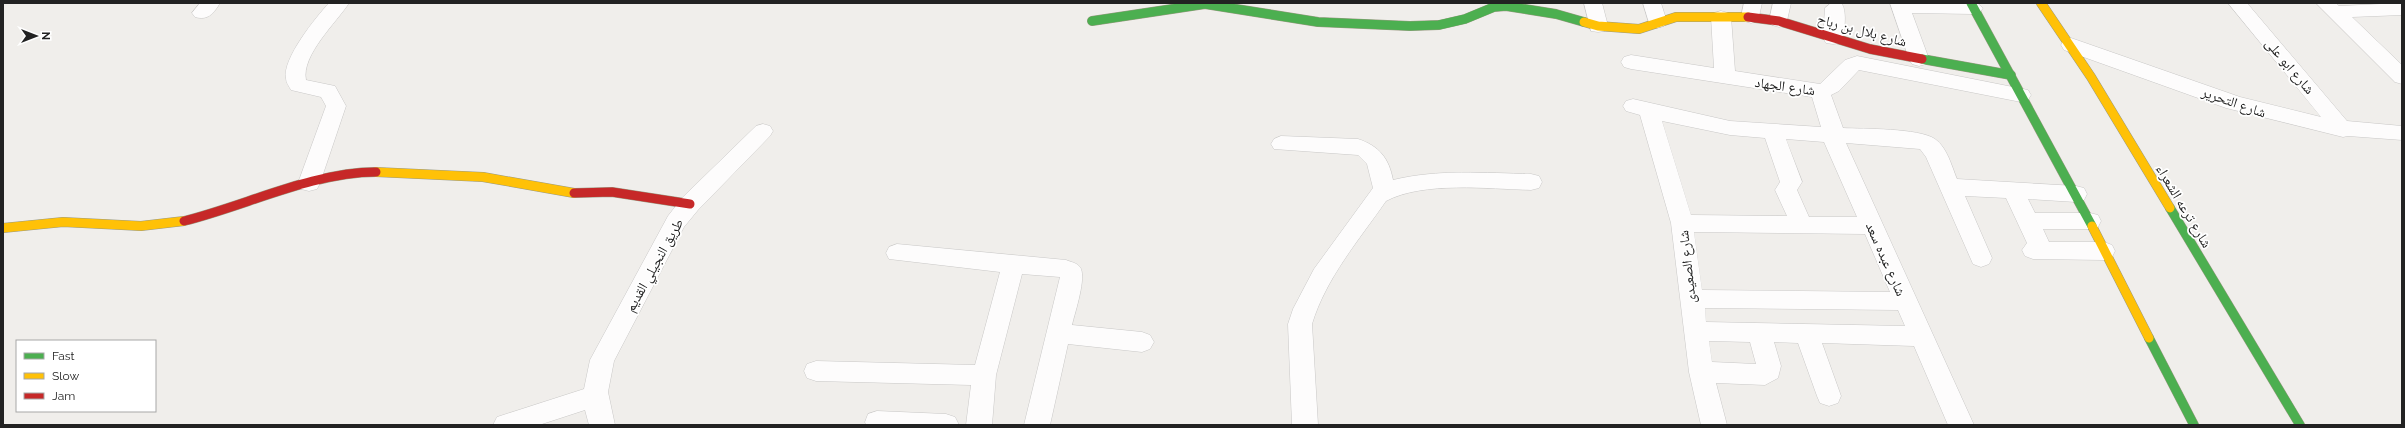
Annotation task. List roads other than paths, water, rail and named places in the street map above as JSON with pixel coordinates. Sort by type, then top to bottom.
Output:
[{"type":"main road","name":"شارع ترعه الشعراء","points":[[2041,3],[2071,45],[2300,425]]},
{"type":"main road","name":"شارع بلال بن رباح","points":[[1092,21],[1205,4],[1318,22],[1425,26],[1464,19],[1493,5],[1517,7],[1598,26],[1639,29],[1676,16],[1721,16],[1752,10],[1779,21],[1870,50],[2011,75]]},
{"type":"main road","points":[[1972,5],[2076,194],[2194,425]]},
{"type":"main road","points":[[3,228],[64,222],[111,223],[141,226],[176,223],[214,214],[309,183],[366,171],[452,175],[498,179],[576,194],[612,192],[690,204]]},
{"type":"street","points":[[309,183],[336,106],[334,99],[328,91],[298,84],[296,78],[308,44],[340,3]]},
{"type":"street","points":[[1593,3],[1598,26]]},
{"type":"street","points":[[1652,3],[1657,22]]},
{"type":"street","points":[[1779,21],[1782,3]]},
{"type":"street","name":"شارع ابو على","points":[[2237,3],[2343,130]]},
{"type":"street","points":[[1919,59],[1899,4],[1972,5]]},
{"type":"street","points":[[1833,38],[1835,8]]},
{"type":"street","points":[[2329,8],[2402,9]]},
{"type":"street","points":[[2329,8],[2399,71]]},
{"type":"street","points":[[1721,16],[1725,77]]},
{"type":"street","name":"شارع التحرير","points":[[2071,45],[2256,110],[2285,118],[2343,130],[2402,134]]},
{"type":"street","name":"شارع الجهاد","points":[[1631,62],[1820,91],[1834,86],[1852,64],[1857,63],[2022,95]]},
{"type":"street","name":"شارع عبده سعد","points":[[1820,91],[1835,143],[1961,425]]},
{"type":"street","name":"شارع الصعيدى","points":[[1714,425],[1701,372],[1690,299],[1682,223],[1641,108],[1702,123],[1773,132]]},
{"type":"street","name":"طريق النجيلي القديم","points":[[602,425],[595,396],[597,374],[602,360],[676,222],[690,204],[763,131]]},
{"type":"street","points":[[1802,225],[1786,190],[1791,182],[1773,132],[1913,140],[1928,144],[1935,153],[1981,258]]},
{"type":"street","points":[[1281,144],[1358,147],[1365,149],[1371,152],[1378,162],[1384,190]]},
{"type":"street","points":[[1306,425],[1300,324],[1303,313],[1312,293],[1378,195],[1384,190],[1400,185],[1420,183],[1531,182]]},
{"type":"street","points":[[1950,187],[2076,194]]},
{"type":"street","points":[[2013,191],[2028,221],[2038,250],[2104,251]]},
{"type":"street","points":[[2028,221],[2090,221]]},
{"type":"street","points":[[1682,223],[1872,226]]},
{"type":"street","points":[[897,253],[1066,269],[1071,272],[1072,276],[1060,333],[1037,425]]},
{"type":"street","points":[[979,425],[984,375],[1013,265]]},
{"type":"street","points":[[1690,299],[1905,301]]},
{"type":"street","points":[[1695,331],[1760,334],[1921,336]]},
{"type":"street","points":[[1060,333],[1142,342]]},
{"type":"street","points":[[1701,372],[1765,374],[1769,371],[1769,366],[1760,334]]},
{"type":"street","points":[[1807,334],[1830,396]]},
{"type":"street","points":[[816,371],[984,375]]},
{"type":"street","points":[[506,425],[595,396]]},
{"type":"street","points":[[877,422],[946,425]]}]
